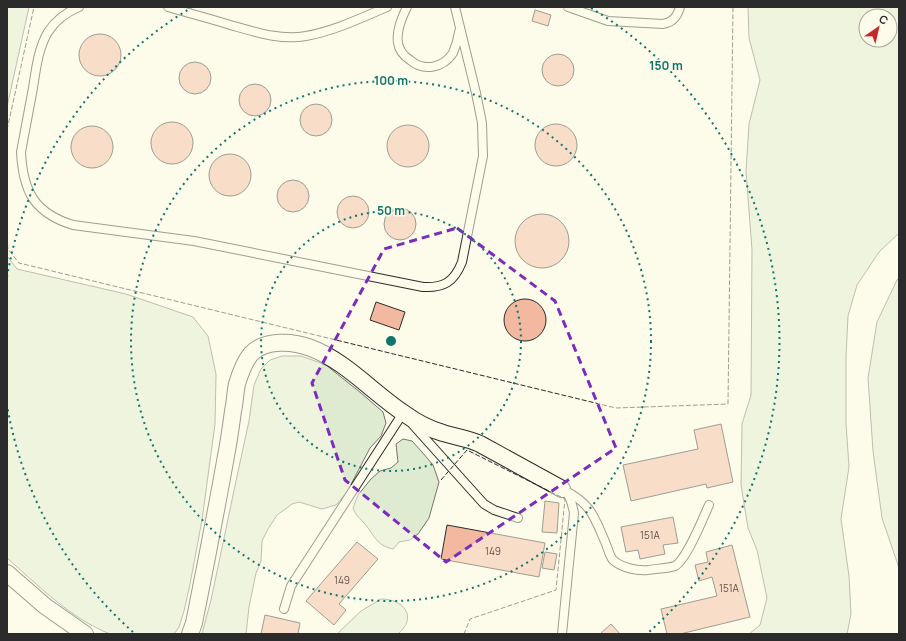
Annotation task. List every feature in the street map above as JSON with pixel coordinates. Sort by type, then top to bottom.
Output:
[{"type":"street","points":[[190,634],[194,623],[215,519],[231,429],[237,385],[243,367],[251,354],[261,346],[275,343],[292,343],[310,347],[339,363],[403,413],[431,429],[468,438],[562,489]]},
{"type":"street","points":[[7,573],[45,606],[85,634]]},
{"type":"lane","points":[[79,7],[58,20],[49,31],[43,43],[38,60],[21,152],[22,166],[30,194],[38,206],[48,214],[60,221],[73,225],[194,241],[432,288],[444,285],[459,272],[467,244],[483,156],[482,123],[455,7]]},
{"type":"lane","points":[[168,7],[252,31],[280,37],[305,36],[329,30],[387,7]]},
{"type":"lane","points":[[407,7],[398,33],[398,44],[402,54],[412,62],[423,67],[435,67],[444,62],[452,53],[457,43],[460,28]]},
{"type":"lane","points":[[568,7],[608,21],[663,24],[671,22],[678,14],[680,7]]},
{"type":"lane","points":[[284,609],[291,586],[403,413],[484,504],[494,510],[518,518]]},
{"type":"lane","points":[[562,489],[575,495],[588,506],[596,519],[612,560],[620,565],[632,569],[644,570],[675,566],[684,557],[709,505]]},
{"type":"lane","points":[[562,489],[569,496],[574,513],[562,634]]},
{"type":"highlighted area","points":[[457,228],[555,301],[616,448],[446,562],[345,480],[312,383],[384,249]]},
{"type":"green space","points":[[7,7],[29,7],[7,107]]},
{"type":"green space","points":[[748,7],[899,7],[899,233],[879,252],[857,285],[848,316],[846,356],[846,423],[849,467],[841,519],[849,576],[851,614],[847,634],[749,634],[760,625],[767,598],[757,550],[748,528],[741,485],[742,424],[751,395],[752,250],[746,171],[749,124],[760,80],[749,38]]},
{"type":"green space","points":[[7,256],[17,269],[126,294],[193,317],[208,336],[216,374],[215,424],[202,520],[190,584],[179,627],[174,634],[110,634],[95,627],[68,610],[7,558]]},
{"type":"green space","points":[[899,278],[899,568],[882,518],[873,451],[868,378],[877,322]]},
{"type":"green space","points":[[282,356],[301,356],[326,365],[383,412],[386,423],[381,436],[370,448],[347,492],[336,505],[322,509],[299,502],[292,504],[277,515],[262,541],[261,561],[256,573],[249,607],[246,634],[202,634],[211,600],[249,421],[254,385],[261,369],[270,360]]},
{"type":"green space","points":[[403,439],[412,441],[433,465],[439,482],[429,518],[418,534],[410,540],[399,542],[393,549],[382,545],[376,539],[353,508],[358,495],[371,479],[380,471],[391,468],[398,462],[396,444]]},
{"type":"green space","points":[[381,599],[396,602],[406,610],[407,621],[404,628],[398,634],[337,634],[361,611]]},
{"type":"building","points":[[535,10],[551,15],[548,26],[532,21]]},
{"type":"building","points":[[96,34],[104,34],[115,40],[121,51],[121,59],[115,70],[104,76],[96,76],[85,70],[79,59],[79,51],[85,40]]},
{"type":"building","points":[[555,54],[561,54],[571,61],[574,70],[573,76],[567,83],[561,86],[555,86],[545,79],[542,73],[542,67],[549,57]]},
{"type":"building","points":[[192,62],[198,62],[208,69],[211,78],[210,84],[204,91],[198,94],[192,94],[182,87],[179,81],[179,75],[186,65]]},
{"type":"building","points":[[252,84],[258,84],[268,91],[271,100],[270,106],[264,113],[258,116],[252,116],[242,109],[239,103],[239,97],[246,87]]},
{"type":"building","points":[[313,104],[319,104],[329,111],[332,120],[331,126],[325,133],[319,136],[313,136],[303,129],[300,123],[300,117],[307,107]]},
{"type":"building","points":[[168,122],[176,122],[184,125],[190,131],[193,143],[190,155],[184,161],[176,164],[168,164],[160,161],[154,155],[151,147],[151,139],[154,131],[160,125]]},
{"type":"building","points":[[552,124],[560,124],[568,127],[574,133],[577,145],[574,157],[568,163],[560,166],[552,166],[544,163],[538,157],[535,149],[535,141],[538,133],[544,127]]},
{"type":"building","points":[[404,125],[412,125],[420,128],[426,134],[429,146],[426,158],[420,164],[412,167],[404,167],[396,164],[390,158],[387,150],[387,142],[390,134],[396,128]]},
{"type":"building","points":[[88,126],[96,126],[104,129],[110,135],[113,147],[110,159],[104,165],[96,168],[88,168],[80,165],[74,159],[71,151],[71,143],[74,135],[80,129]]},
{"type":"building","points":[[226,154],[234,154],[245,160],[251,171],[251,179],[245,190],[234,196],[226,196],[215,190],[209,179],[209,171],[215,160]]},
{"type":"building","points":[[290,180],[296,180],[306,187],[309,196],[308,202],[302,209],[296,212],[290,212],[280,205],[277,199],[277,193],[284,183]]},
{"type":"building","points":[[350,196],[356,196],[366,203],[369,212],[368,218],[362,225],[356,228],[350,228],[340,221],[337,215],[337,209],[344,199]]},
{"type":"building","points":[[397,208],[403,208],[413,215],[416,224],[415,230],[409,237],[403,240],[397,240],[387,233],[384,227],[384,221],[391,211]]},
{"type":"building","points":[[542,214],[552,216],[561,222],[567,231],[569,241],[567,251],[561,260],[552,266],[542,268],[532,266],[523,260],[517,251],[515,241],[517,231],[523,222],[532,216]]},
{"type":"building","points":[[521,299],[529,299],[537,302],[543,308],[546,320],[543,332],[537,338],[529,341],[521,341],[513,338],[507,332],[504,324],[504,316],[507,308],[513,302]]},
{"type":"building","points":[[376,302],[405,312],[399,330],[370,320]]},
{"type":"building","points":[[721,424],[733,482],[707,488],[706,484],[631,501],[623,465],[698,449],[694,430]]},
{"type":"building","points":[[545,501],[559,503],[557,533],[542,532]]},
{"type":"building","points":[[673,517],[678,543],[663,545],[665,554],[640,559],[638,550],[626,552],[621,527]]},
{"type":"building","points":[[447,525],[545,543],[539,577],[441,559]]},
{"type":"building","points":[[357,542],[378,559],[339,604],[346,610],[334,625],[306,601]]},
{"type":"building","points":[[732,545],[750,617],[680,634],[667,634],[661,609],[717,596],[712,577],[699,581],[695,565],[708,562],[706,552]]},
{"type":"building","points":[[545,552],[557,554],[554,570],[542,568]]},
{"type":"building","points":[[265,615],[300,623],[298,634],[261,634]]},
{"type":"building","points":[[611,624],[620,634],[600,634]]},
{"type":"fence","points":[[7,130],[34,7]]},
{"type":"fence","points":[[7,237],[8,249],[19,263],[616,408],[728,404],[733,7]]},
{"type":"fence","points":[[441,480],[467,450],[565,499],[556,590],[470,619],[464,634]]}]
